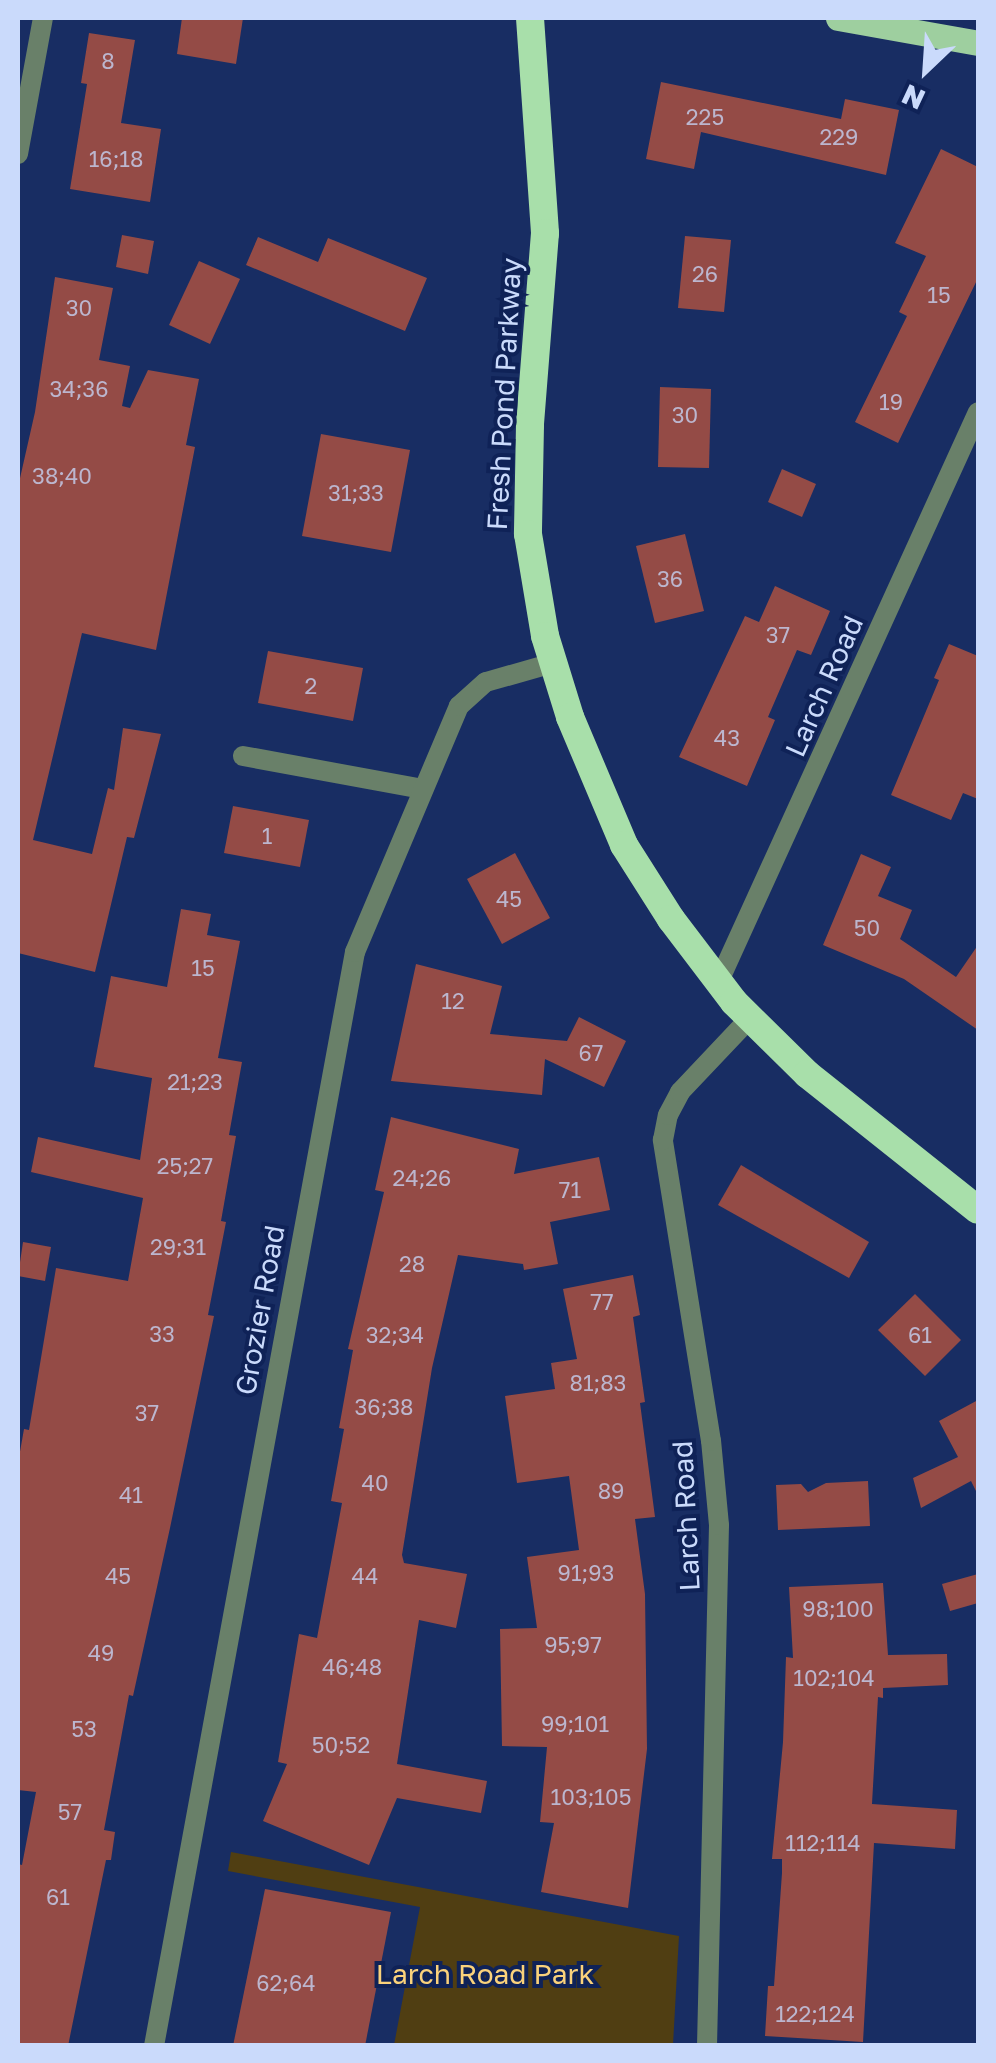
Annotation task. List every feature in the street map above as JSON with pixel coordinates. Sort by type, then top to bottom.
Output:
[{"type":"highway","name":"Fresh Pond Parkway","points":[[530,18],[544,233],[530,425],[528,534],[534,586],[553,663],[592,774],[624,845],[718,984],[749,1019],[807,1074],[978,1209]]},
{"type":"main road","points":[[838,18],[896,22],[978,43]]},
{"type":"street","points":[[18,154],[43,18]]},
{"type":"street","name":"Larch Road","points":[[718,984],[978,412]]},
{"type":"street","name":"Grozier Road","points":[[154,2046],[351,968],[452,718],[467,696],[486,682],[553,663]]},
{"type":"street","points":[[242,756],[422,789]]},
{"type":"street","name":"Larch Road","points":[[707,2046],[720,1525],[711,1441],[664,1140],[668,1115],[680,1092],[749,1019]]},
{"type":"green space","name":"Larch Road Park","points":[[231,1852],[679,1936],[673,2045],[394,2045],[420,1907],[228,1871]]},
{"type":"building","points":[[182,18],[243,18],[236,64],[177,54]]},
{"type":"building","points":[[89,33],[135,40],[121,123],[161,129],[150,202],[70,189],[87,84],[81,83]]},
{"type":"building","points":[[661,82],[841,119],[845,99],[899,110],[886,175],[701,132],[694,169],[646,159]]},
{"type":"building","points":[[941,149],[978,167],[978,278],[898,443],[855,422],[907,316],[899,312],[926,256],[895,243]]},
{"type":"building","points":[[122,235],[154,241],[148,274],[116,267]]},
{"type":"building","points":[[685,236],[731,240],[724,312],[678,308]]},
{"type":"building","points":[[258,237],[318,262],[328,238],[427,278],[405,331],[246,265]]},
{"type":"building","points":[[199,261],[240,279],[210,344],[169,325]]},
{"type":"building","points":[[55,277],[113,288],[99,360],[130,366],[122,406],[130,408],[148,370],[199,379],[186,445],[195,447],[156,650],[82,633],[33,840],[92,854],[108,788],[114,790],[123,728],[161,734],[134,838],[127,837],[95,972],[18,953],[18,487],[35,412]]},
{"type":"building","points":[[660,387],[711,389],[709,468],[658,467]]},
{"type":"building","points":[[321,434],[410,450],[391,552],[302,536]]},
{"type":"building","points":[[782,469],[816,484],[802,517],[768,502]]},
{"type":"building","points":[[685,534],[704,611],[655,623],[636,546]]},
{"type":"building","points":[[775,586],[830,611],[811,655],[797,650],[768,717],[775,720],[747,786],[679,757],[745,616],[759,622]]},
{"type":"building","points":[[949,644],[978,656],[978,799],[963,793],[951,820],[891,795],[939,680],[934,678]]},
{"type":"building","points":[[268,651],[363,668],[353,721],[258,703]]},
{"type":"building","points":[[233,806],[309,820],[300,867],[224,853]]},
{"type":"building","points":[[515,853],[550,918],[502,944],[467,879]]},
{"type":"building","points":[[861,854],[891,867],[878,896],[912,910],[900,939],[956,977],[978,945],[978,1030],[904,979],[823,945]]},
{"type":"building","points":[[181,909],[211,914],[207,935],[240,941],[218,1058],[242,1062],[229,1135],[236,1136],[221,1221],[226,1222],[208,1315],[214,1316],[133,1696],[129,1695],[104,1830],[115,1832],[111,1860],[106,1860],[68,2046],[18,2046],[18,1864],[22,1865],[36,1792],[18,1790],[18,1463],[24,1429],[29,1430],[56,1268],[128,1281],[143,1198],[31,1172],[38,1137],[140,1160],[152,1078],[94,1067],[111,976],[167,987]]},
{"type":"building","points":[[416,964],[502,986],[490,1034],[567,1041],[579,1017],[626,1041],[604,1087],[545,1059],[542,1095],[391,1081]]},
{"type":"building","points":[[391,1117],[519,1149],[514,1174],[599,1157],[610,1210],[550,1222],[558,1264],[524,1270],[523,1264],[458,1255],[432,1368],[402,1555],[404,1563],[467,1574],[456,1628],[419,1620],[397,1764],[487,1781],[481,1813],[397,1798],[369,1865],[263,1821],[287,1764],[278,1762],[299,1634],[317,1638],[342,1503],[331,1501],[353,1350],[348,1349],[384,1192],[375,1190]]},
{"type":"building","points":[[741,1165],[869,1242],[849,1278],[718,1205]]},
{"type":"building","points":[[23,1242],[51,1247],[45,1281],[18,1276]]},
{"type":"building","points":[[633,1275],[640,1315],[633,1317],[645,1402],[640,1403],[655,1517],[635,1519],[645,1594],[647,1749],[628,1908],[541,1892],[554,1823],[540,1822],[547,1747],[502,1746],[500,1629],[537,1628],[527,1557],[579,1550],[569,1476],[517,1483],[505,1396],[555,1389],[551,1363],[577,1359],[563,1289]]},
{"type":"building","points":[[915,1294],[961,1340],[925,1376],[878,1330]]},
{"type":"building","points":[[978,1400],[978,1495],[971,1481],[921,1508],[913,1478],[958,1457],[939,1421]]},
{"type":"building","points":[[868,1481],[870,1526],[778,1530],[776,1485],[801,1484],[808,1492],[826,1483]]},
{"type":"building","points":[[978,1574],[978,1603],[950,1611],[942,1584]]},
{"type":"building","points":[[883,1583],[888,1655],[947,1654],[948,1685],[883,1688],[883,1698],[878,1697],[872,1804],[957,1810],[955,1849],[874,1843],[863,2042],[765,2036],[768,1986],[774,1986],[782,1873],[782,1859],[772,1859],[786,1657],[793,1658],[789,1587]]},
{"type":"building","points":[[265,1889],[391,1912],[365,2046],[233,2046]]}]
